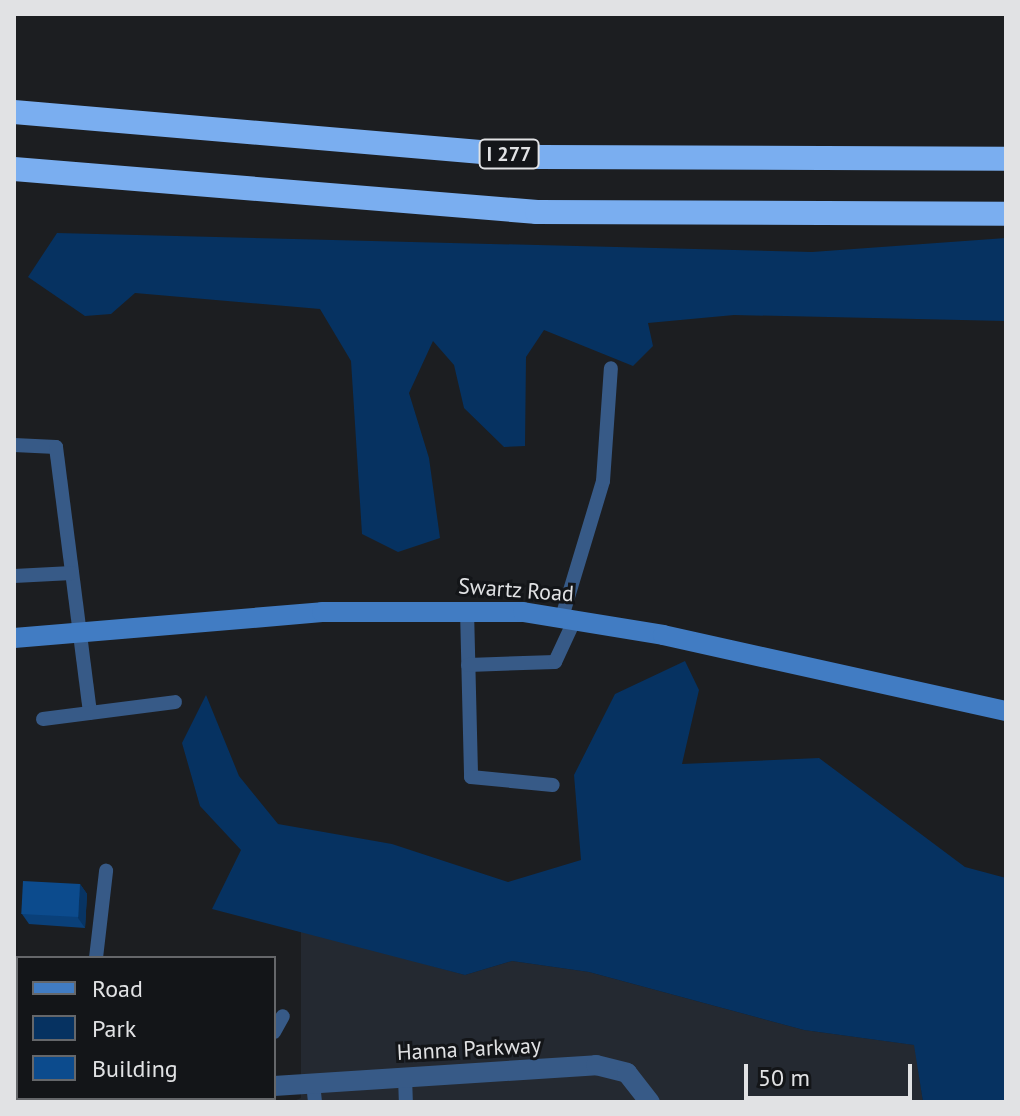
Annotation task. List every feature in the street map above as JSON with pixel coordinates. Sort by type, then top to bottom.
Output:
[{"type":"highway","name":"I 277","points":[[14,112],[540,157],[1006,159]]},
{"type":"highway","points":[[14,169],[537,212],[1006,214]]},
{"type":"street","name":"Swartz Road","points":[[14,638],[78,629],[467,610],[568,618],[1006,711]]},
{"type":"street","name":"Hanna Parkway","points":[[276,1086],[314,1092],[405,1077],[612,1066],[641,1085],[650,1102]]},
{"type":"lane","points":[[468,665],[555,662],[601,492],[611,368]]},
{"type":"lane","points":[[14,445],[56,447],[90,713]]},
{"type":"lane","points":[[14,576],[72,573]]},
{"type":"lane","points":[[467,610],[471,777],[553,785]]},
{"type":"lane","points":[[43,719],[175,702]]},
{"type":"lane","points":[[96,956],[106,871]]},
{"type":"lane","points":[[276,1028],[283,1016]]},
{"type":"lane","points":[[405,1077],[406,1102]]},
{"type":"shaded area","points":[[301,930],[465,975],[512,961],[589,972],[804,1030],[915,1045],[923,1102],[291,1102],[301,1098]]},
{"type":"shaded area","points":[[14,1054],[16,1100],[235,1102],[14,1102]]},
{"type":"green space","points":[[57,233],[812,252],[1006,238],[1006,321],[734,315],[648,323],[653,346],[633,366],[544,330],[526,357],[525,446],[504,447],[464,408],[454,365],[433,341],[409,393],[429,458],[440,538],[398,552],[362,534],[351,361],[320,309],[135,293],[111,314],[85,316],[28,277]]},
{"type":"green space","points":[[685,661],[699,690],[682,764],[819,758],[965,867],[1006,878],[1006,1102],[923,1102],[914,1045],[804,1030],[589,972],[512,961],[465,975],[212,909],[241,850],[200,806],[182,743],[206,695],[239,776],[278,824],[392,844],[508,882],[581,860],[574,775],[615,694]]},
{"type":"building","points":[[23,881],[80,884],[78,917],[21,914]]}]
